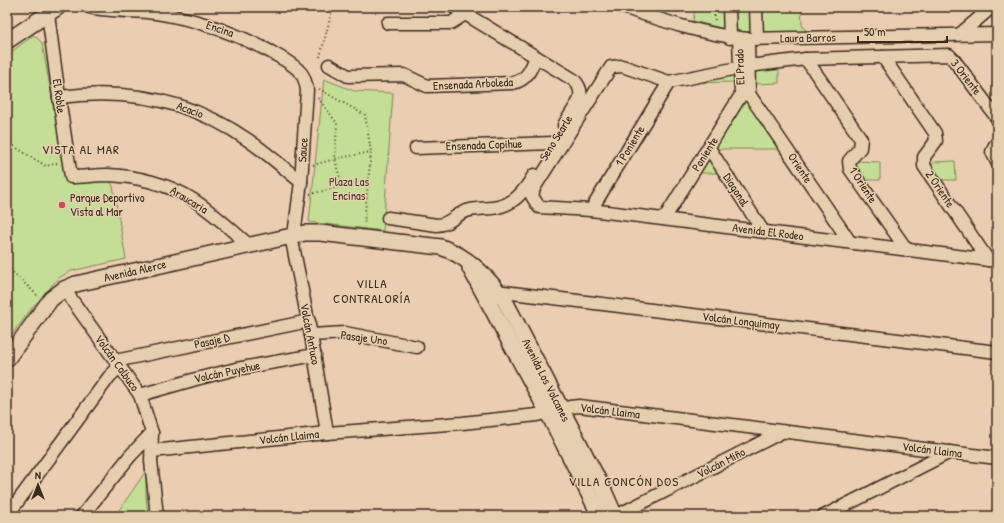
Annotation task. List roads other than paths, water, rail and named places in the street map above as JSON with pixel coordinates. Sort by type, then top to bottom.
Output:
[{"type":"street","name":"Encina","points":[[89,7],[155,13],[218,28],[277,55],[296,67]]},
{"type":"street","name":"Seno Searle","points":[[388,218],[440,225],[449,222],[458,215],[469,210],[493,208],[508,203],[521,194],[526,188],[580,101],[580,88],[574,80],[454,7]]},
{"type":"street","name":"Laura Barros","points":[[623,7],[669,23],[743,39],[997,34]]},
{"type":"street","name":"El Prado","points":[[729,7],[743,39],[745,95]]},
{"type":"street","name":"El Prado","points":[[743,39],[756,7]]},
{"type":"street","points":[[960,34],[992,7]]},
{"type":"street","points":[[7,41],[53,10]]},
{"type":"street","name":"El Roble","points":[[53,10],[59,97],[71,177]]},
{"type":"street","points":[[388,23],[450,23],[464,14]]},
{"type":"street","name":"3 Oriente","points":[[883,57],[949,55],[997,118]]},
{"type":"street","name":"Ensenada Arboleda","points":[[324,64],[348,76],[404,75],[427,86],[518,82],[526,76],[536,57]]},
{"type":"street","points":[[669,82],[744,67],[806,59],[883,57]]},
{"type":"street","name":"2 Oriente","points":[[883,57],[935,133],[936,141],[924,157],[924,166],[992,261]]},
{"type":"street","name":"1 Oriente","points":[[806,59],[860,136],[861,145],[849,161],[850,168],[907,250]]},
{"type":"street","name":"Avenida El Rodeo","points":[[669,82],[622,66],[611,67],[534,188],[532,196],[539,206],[591,210],[992,261]]},
{"type":"street","name":"Sauce","points":[[292,236],[301,182],[307,90],[302,74],[296,67]]},
{"type":"street","name":"1 Poniente","points":[[591,210],[669,82]]},
{"type":"street","name":"Acacio","points":[[59,97],[119,94],[158,100],[196,112],[220,123],[249,140],[301,182]]},
{"type":"street","name":"Poniente","points":[[664,219],[745,95]]},
{"type":"street","name":"Oriente","points":[[745,95],[850,242]]},
{"type":"street","name":"Ensenada Copihue","points":[[416,148],[553,143]]},
{"type":"street","points":[[997,143],[992,152],[997,162]]},
{"type":"street","name":"Diagonal","points":[[709,148],[763,231]]},
{"type":"street","name":"Araucaria","points":[[71,177],[108,175],[138,179],[168,187],[192,199],[223,222],[249,245]]},
{"type":"street","name":"Avenida Los Volcanes","points":[[292,236],[320,233],[441,247],[461,256],[492,294],[554,411],[604,491],[616,516]]},
{"type":"street","name":"Avenida Alerce","points":[[7,359],[51,299],[64,289],[76,284],[292,236]]},
{"type":"street","name":"Volcán Antuco","points":[[292,236],[315,355],[327,433]]},
{"type":"street","name":"Volcán Calbuco","points":[[64,289],[140,395],[152,433],[157,516]]},
{"type":"street","name":"Volcán Lonquimay","points":[[492,294],[504,292],[997,352]]},
{"type":"street","name":"Pasaje D","points":[[117,364],[308,322]]},
{"type":"street","name":"Pasaje Uno","points":[[311,335],[345,333],[417,347]]},
{"type":"street","name":"Volcán Puyehue","points":[[140,395],[196,378],[315,355]]},
{"type":"street","points":[[7,516],[117,364]]},
{"type":"street","name":"Volcán Llaima","points":[[152,451],[327,433],[462,424],[579,406],[997,458]]},
{"type":"street","name":"Avenida Los Volcanes","points":[[554,411],[600,516]]},
{"type":"street","name":"Volcán Miño","points":[[616,516],[782,432]]},
{"type":"street","points":[[82,516],[130,456],[152,433]]},
{"type":"street","points":[[824,516],[950,452]]},
{"type":"place","name":"Parque Deportivo Vista al Mar","points":[[62,205]]},
{"type":"district","name":"VISTA AL MAR","points":[[81,149]]},
{"type":"district","name":"VILLA CONTRALORÍA","points":[[372,290]]},
{"type":"district","name":"VILLA CONCÓN DOS","points":[[624,481]]},
{"type":"park label","name":"Plaza Las Encinas","points":[[349,189]]}]
